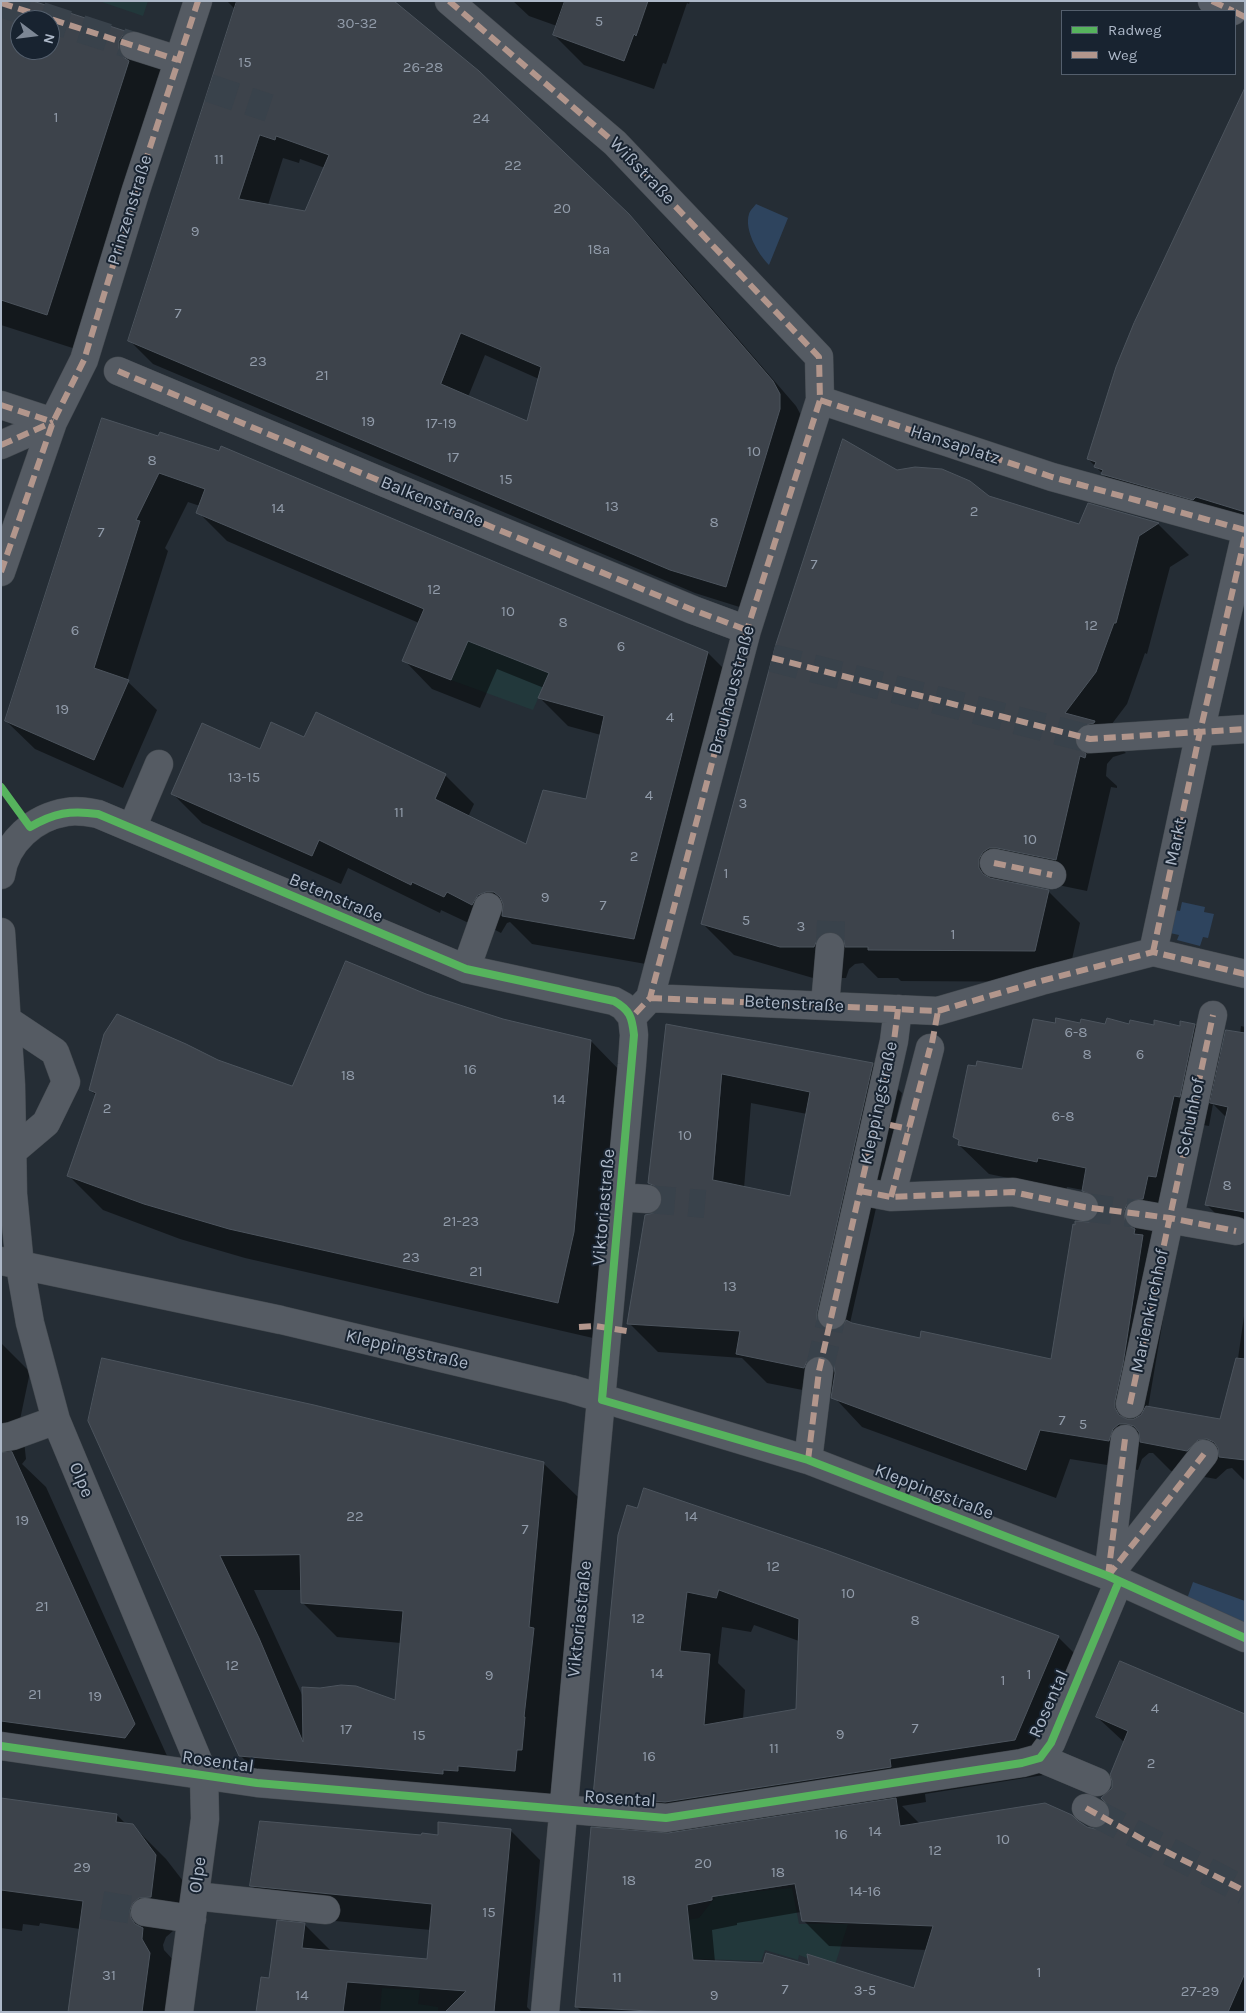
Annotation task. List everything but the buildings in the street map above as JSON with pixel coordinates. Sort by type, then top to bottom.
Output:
[{"type":"street","name":"Prinzenstraße","points":[[1,572],[53,422],[84,360],[198,1]]},
{"type":"street","name":"Wißstraße","points":[[450,1],[615,143],[819,357]]},
{"type":"street","points":[[1212,1],[1230,10]]},
{"type":"street","points":[[134,46],[178,60]]},
{"type":"street","name":"Brauhausstraße","points":[[641,1007],[747,630],[820,400],[819,357]]},
{"type":"street","name":"Balkenstraße","points":[[118,371],[385,483],[747,630]]},
{"type":"street","name":"Hansaplatz","points":[[820,400],[1052,477],[1245,530]]},
{"type":"street","points":[[1,405],[53,422]]},
{"type":"street","points":[[1,445],[53,422]]},
{"type":"street","name":"Markt","points":[[1153,952],[1200,732],[1245,537]]},
{"type":"street","points":[[1090,739],[1245,729]]},
{"type":"street","points":[[132,828],[160,764]]},
{"type":"street","name":"Betenstraße","points":[[1,875],[6,857],[18,838],[30,827],[66,812],[78,811],[98,814],[466,969],[614,1001],[623,1006],[824,1005],[938,1011],[1041,981],[1153,952]]},
{"type":"street","points":[[994,863],[1052,875]]},
{"type":"street","points":[[466,969],[488,908]]},
{"type":"street","name":"Olpe","points":[[1,932],[13,1150],[11,1264],[30,1323],[56,1420],[204,1775],[205,1819],[179,2012]]},
{"type":"street","points":[[824,1005],[830,947]]},
{"type":"street","points":[[1153,952],[1245,974]]},
{"type":"street","name":"Viktoriastraße","points":[[545,2012],[562,1810],[602,1400],[633,1198],[633,1045],[641,1007]]},
{"type":"street","name":"Kleppingstraße","points":[[832,1315],[860,1191],[890,1125],[894,1040],[898,1009]]},
{"type":"street","points":[[891,1197],[890,1125],[931,1046],[938,1011]]},
{"type":"street","name":"Schuhhof","points":[[1170,1218],[1213,1015]]},
{"type":"street","points":[[7,1020],[55,1052],[66,1082],[46,1123],[13,1150]]},
{"type":"street","points":[[860,1191],[891,1197],[1013,1192],[1084,1207]]},
{"type":"street","points":[[1139,1214],[1236,1231]]},
{"type":"street","name":"Marienkirchhof","points":[[1130,1404],[1170,1218]]},
{"type":"street","name":"Kleppingstraße","points":[[11,1264],[281,1320],[571,1389],[602,1400],[808,1460],[1113,1578],[1245,1638]]},
{"type":"street","points":[[808,1460],[818,1371]]},
{"type":"street","points":[[1,1438],[12,1436],[56,1420]]},
{"type":"street","points":[[1113,1578],[1125,1439]]},
{"type":"street","points":[[1113,1578],[1204,1454]]},
{"type":"street","name":"Rosental","points":[[1,1746],[257,1783],[666,1818],[1022,1764],[1040,1758],[1052,1743],[1113,1578]]},
{"type":"street","name":"Rosental","points":[[1040,1758],[1097,1782]]},
{"type":"street","points":[[145,1912],[193,1907],[326,1910]]},
{"type":"green space","points":[[99,1],[148,1],[143,16]]},
{"type":"green space","points":[[468,641],[549,673],[533,710],[451,680]]},
{"type":"green space","points":[[792,1888],[799,1924],[848,1924],[834,1968],[799,1955],[798,1960],[765,1950],[761,1961],[673,1958],[674,1922],[699,1918],[717,1895]]},
{"type":"green space","points":[[382,1988],[420,1990],[418,2004],[438,2007],[438,2012],[380,2012]]},
{"type":"water","points":[[756,204],[788,218],[769,265],[753,241],[748,227],[750,211]]},
{"type":"water","points":[[1182,902],[1205,907],[1204,912],[1214,914],[1208,938],[1203,937],[1200,946],[1177,940],[1179,935],[1170,933],[1175,910],[1180,911]]},
{"type":"water","points":[[1193,1582],[1245,1601],[1245,1624],[1183,1610]]},
{"type":"tunnel","points":[[1,3],[134,46]]},
{"type":"tunnel","points":[[209,88],[269,108]]},
{"type":"tunnel","points":[[772,658],[1090,739]]},
{"type":"tunnel","points":[[830,947],[831,921]]},
{"type":"tunnel","points":[[647,1199],[705,1204]]},
{"type":"tunnel","points":[[1084,1207],[1139,1214]]},
{"type":"tunnel","points":[[819,1371],[832,1315]]},
{"type":"tunnel","points":[[1095,1813],[1245,1891]]},
{"type":"tunnel","points":[[102,1905],[145,1912]]},
{"type":"marked path","points":[[1,572],[53,422],[84,360],[136,190],[198,1]]},
{"type":"marked path","points":[[449,1],[615,143],[819,357],[820,400],[747,630],[650,998],[632,1017]]},
{"type":"marked path","points":[[1212,1],[1231,10]]},
{"type":"marked path","points":[[1,3],[178,60]]},
{"type":"marked path","points":[[1236,12],[1245,17]]},
{"type":"marked path","points":[[118,371],[693,610],[747,630]]},
{"type":"marked path","points":[[820,400],[1052,477],[1245,530]]},
{"type":"marked path","points":[[1,405],[53,422]]},
{"type":"marked path","points":[[1,445],[53,422]]},
{"type":"marked path","points":[[1153,952],[1200,732],[1245,537]]},
{"type":"marked path","points":[[772,658],[1090,739],[1245,729]]},
{"type":"marked path","points":[[994,863],[1052,875]]},
{"type":"marked path","points":[[650,998],[938,1011],[1041,981],[1153,952],[1245,974]]},
{"type":"marked path","points":[[808,1460],[819,1371],[894,1041],[898,1009]]},
{"type":"marked path","points":[[932,1043],[938,1011]]},
{"type":"marked path","points":[[1130,1404],[1213,1015]]},
{"type":"marked path","points":[[891,1197],[930,1048]]},
{"type":"marked path","points":[[890,1125],[909,1129]]},
{"type":"marked path","points":[[860,1191],[891,1197],[1013,1192],[1084,1207],[1170,1218],[1236,1231]]},
{"type":"marked path","points":[[579,1327],[595,1326],[627,1331]]},
{"type":"marked path","points":[[1108,1576],[1125,1439]]},
{"type":"marked path","points":[[1108,1576],[1204,1454]]},
{"type":"marked path","points":[[1086,1808],[1149,1843],[1245,1891]]},
{"type":"cycle path","points":[[1,787],[30,827],[47,818],[62,814],[79,812],[98,814],[466,969],[614,1001],[619,1004],[629,1015],[634,1035],[602,1400],[808,1460],[1108,1576],[1245,1638]]},
{"type":"cycle path","points":[[1,1746],[257,1783],[666,1818],[1022,1763],[1040,1758],[1051,1743],[1119,1581]]}]
